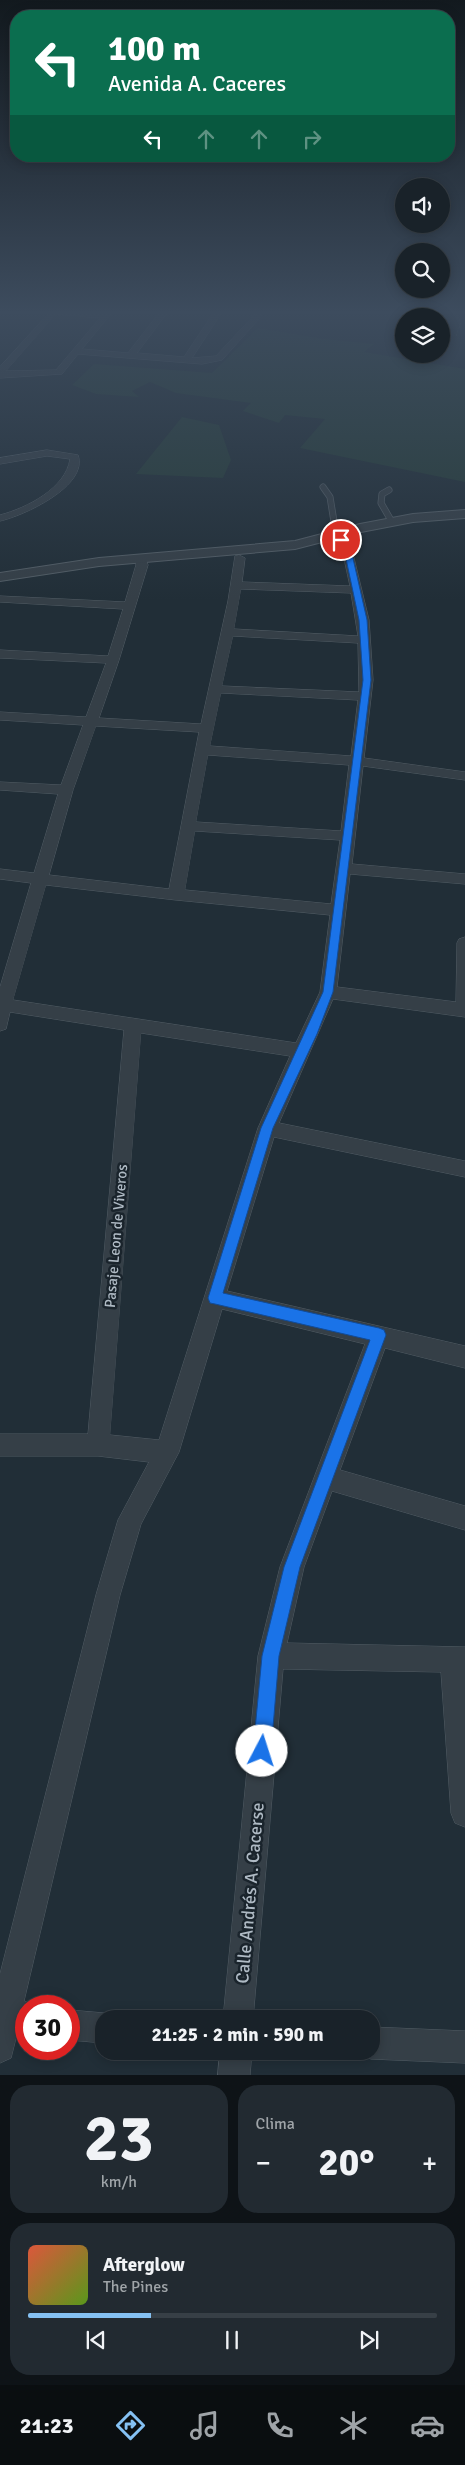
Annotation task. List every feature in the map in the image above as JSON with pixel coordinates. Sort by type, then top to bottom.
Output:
[{"type":"street","points":[[0,461],[48,453],[69,454],[75,457],[71,474],[45,498],[10,517],[0,518]]},
{"type":"street","points":[[0,578],[99,562],[239,558],[301,550],[392,522],[465,514]]},
{"type":"street","points":[[0,584],[141,561],[295,546],[410,525],[465,520]]},
{"type":"street","points":[[0,2047],[11,2013],[108,1595],[130,1520],[168,1452],[267,1128],[328,992],[367,680],[365,640],[356,590],[348,554],[339,537]]},
{"type":"street","points":[[176,895],[190,826],[206,728],[236,585],[239,558]]},
{"type":"street","points":[[0,1024],[2,1005],[42,879],[66,790],[113,660],[130,606],[141,561]]},
{"type":"street","points":[[236,585],[356,590]]},
{"type":"street","points":[[0,599],[130,606]]},
{"type":"street","points":[[227,632],[365,640]]},
{"type":"street","points":[[0,654],[113,660]]},
{"type":"street","points":[[214,689],[365,696]]},
{"type":"street","points":[[0,716],[206,728]]},
{"type":"street","points":[[202,750],[356,761],[465,776]]},
{"type":"street","points":[[0,786],[66,790]]},
{"type":"street","points":[[190,826],[347,836]]},
{"type":"street","points":[[343,868],[465,879]]},
{"type":"street","points":[[0,874],[176,895],[338,910]]},
{"type":"street","points":[[328,992],[464,1010],[465,944]]},
{"type":"street","points":[[2,1005],[303,1051]]},
{"type":"street","name":"Pasaje Leon de Viveros","points":[[98,1445],[133,1026]]},
{"type":"street","points":[[267,1128],[465,1169]]},
{"type":"street","points":[[215,1298],[379,1335],[465,1357]]},
{"type":"street","name":"Calle Andrés A. Cacerse","points":[[239,2010],[271,1656],[292,1567],[379,1335]]},
{"type":"street","points":[[0,1445],[98,1445],[168,1452]]},
{"type":"street","points":[[326,1477],[465,1518]]},
{"type":"street","points":[[271,1656],[459,1660],[465,1814]]},
{"type":"street","points":[[80,2026],[95,2027]]},
{"type":"street","points":[[380,2043],[465,2047]]},
{"type":"street","points":[[234,2075],[235,2060]]},
{"type":"lane","points":[[323,487],[330,497],[339,537]]},
{"type":"lane","points":[[389,490],[382,494],[381,503],[392,522]]},
{"type":"green space","points":[[248,406],[465,406],[465,482],[300,448],[325,419],[285,415],[279,423],[243,411]]},
{"type":"green space","points":[[182,417],[219,425],[231,460],[223,478],[136,474]]},
{"type":"route","points":[[262,1751],[271,1656],[292,1567],[379,1335],[215,1298],[267,1128],[311,1034],[328,992],[367,680],[363,620],[358,605],[348,554],[341,540]]}]
